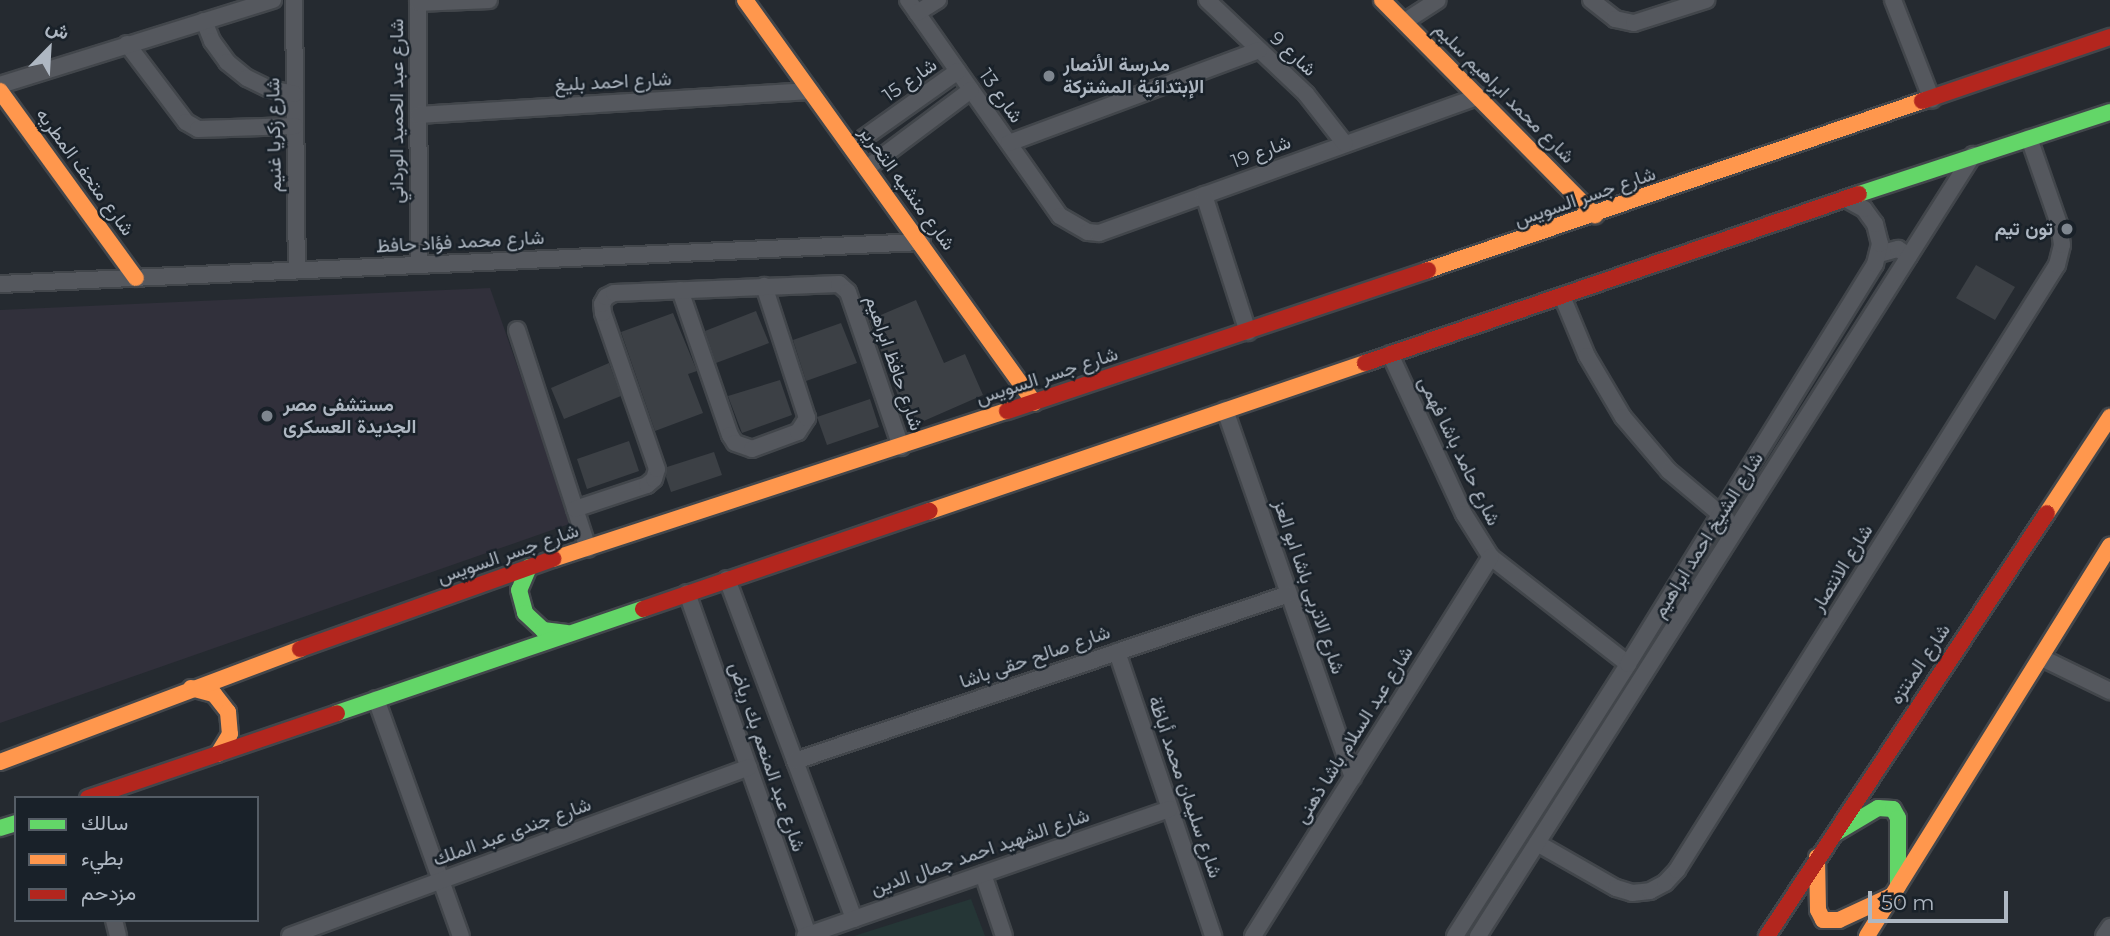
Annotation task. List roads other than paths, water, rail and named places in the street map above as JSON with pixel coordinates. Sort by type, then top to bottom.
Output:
[{"type":"main road","name":"شارع منشيه التحرير","points":[[745,0],[1035,402]]},
{"type":"main road","name":"شارع محمد ابراهيم سليم","points":[[1382,0],[1595,215]]},
{"type":"main road","name":"شارع جسر السويس","points":[[0,762],[191,688],[529,567],[1248,332],[2110,37]]},
{"type":"main road","name":"شارع متحف المطريه","points":[[0,88],[136,278]]},
{"type":"main road","points":[[94,796],[567,633],[1848,200],[1973,155],[2110,112]]},
{"type":"main road","name":"شارع المنتزه","points":[[1767,936],[2110,417]]},
{"type":"main road","points":[[1867,936],[2110,546]]},
{"type":"main road","points":[[529,567],[519,590],[525,613],[543,630],[567,633]]},
{"type":"main road","points":[[191,688],[214,694],[228,712],[230,734],[218,754]]},
{"type":"main road","points":[[1830,837],[1878,808],[1893,810],[1898,818],[1895,892]]},
{"type":"main road","points":[[1817,857],[1818,910],[1824,920],[1839,920],[1895,892]]},
{"type":"street","points":[[0,88],[127,44],[273,0]]},
{"type":"street","name":"شارع زكريا غنيم","points":[[294,0],[297,271]]},
{"type":"street","points":[[418,2],[489,0]]},
{"type":"street","points":[[912,7],[938,0]]},
{"type":"street","name":"شارع 9","points":[[1207,0],[1306,94],[1345,144]]},
{"type":"street","points":[[1404,22],[1438,0]]},
{"type":"street","points":[[1591,0],[1615,19],[1634,23],[1706,0]]},
{"type":"street","points":[[1893,0],[1932,100]]},
{"type":"street","name":"شارع عبد الحميد الورداني","points":[[418,2],[419,265]]},
{"type":"street","name":"شارع 13","points":[[912,7],[1060,216]]},
{"type":"street","points":[[205,21],[212,41],[227,62],[247,78],[270,89],[295,94]]},
{"type":"street","points":[[127,44],[186,122],[198,129],[295,126]]},
{"type":"street","points":[[1009,143],[1259,50]]},
{"type":"street","name":"شارع 15","points":[[851,147],[958,71]]},
{"type":"street","points":[[867,168],[971,90]]},
{"type":"street","name":"شارع احمد بليغ","points":[[418,115],[810,92]]},
{"type":"street","name":"شارع 19","points":[[1060,216],[1078,228],[1098,233],[1479,96]]},
{"type":"street","name":"شارع الانتصار","points":[[1537,843],[1616,888],[1632,893],[1650,891],[1665,883],[1677,870],[2057,265],[2062,245],[2059,224],[2029,138]]},
{"type":"street","name":"شارع الشيخ احمد ابراهيم","points":[[1478,936],[1973,155]]},
{"type":"street","points":[[1204,195],[1248,332]]},
{"type":"street","points":[[1848,200],[1864,209],[1875,224],[1879,254],[1898,249],[1909,257]]},
{"type":"street","name":"شارع محمد فؤاد حافظ","points":[[0,284],[922,242]]},
{"type":"street","name":"شارع الشيخ احمد ابراهيم","points":[[1455,936],[1629,664],[1879,254]]},
{"type":"street","name":"شارع حافظ ابراهيم","points":[[764,286],[832,283],[839,284],[848,292],[901,447]]},
{"type":"street","points":[[575,509],[647,485],[654,479],[657,469],[602,304],[606,297],[614,293],[764,286],[807,418],[798,432],[752,449],[735,443],[680,290]]},
{"type":"street","points":[[1562,296],[1587,356],[1623,417],[1668,471],[1719,515],[1738,527]]},
{"type":"street","points":[[517,330],[588,548]]},
{"type":"street","name":"شارع حامد باشا فهمى","points":[[1390,355],[1464,514],[1491,557],[1629,664]]},
{"type":"street","name":"شارع الاتربى باشا ابو العز","points":[[1226,410],[1353,777]]},
{"type":"street","name":"شارع عبد السلام باشا ذهنى","points":[[1253,936],[1491,557]]},
{"type":"street","name":"شارع عبد المنعم بك رياض","points":[[727,579],[854,919]]},
{"type":"street","name":"شارع عبد المنعم بك رياض","points":[[687,593],[806,935]]},
{"type":"street","name":"شارع صالح حقى باشا","points":[[795,761],[1289,594]]},
{"type":"street","name":"شارع سليمان محمد أباظة","points":[[1117,652],[1213,936]]},
{"type":"street","points":[[2042,658],[2110,691]]},
{"type":"street","points":[[376,699],[461,936]]},
{"type":"street","name":"شارع جندى عبد الملك","points":[[290,936],[749,767]]},
{"type":"street","name":"شارع الشهيد احمد جمال الدين","points":[[806,935],[1170,809]]},
{"type":"street","points":[[983,874],[1004,936]]},
{"type":"street","points":[[2104,936],[2110,927]]},
{"type":"place","name":"مدرسة الأنصار الإبتدائية المشتركة","points":[[1049,76]]},
{"type":"place","name":"تون تيم","points":[[2067,229]]},
{"type":"place","name":"مستشفى مصر الجديدة العسكرى","points":[[267,416]]}]
